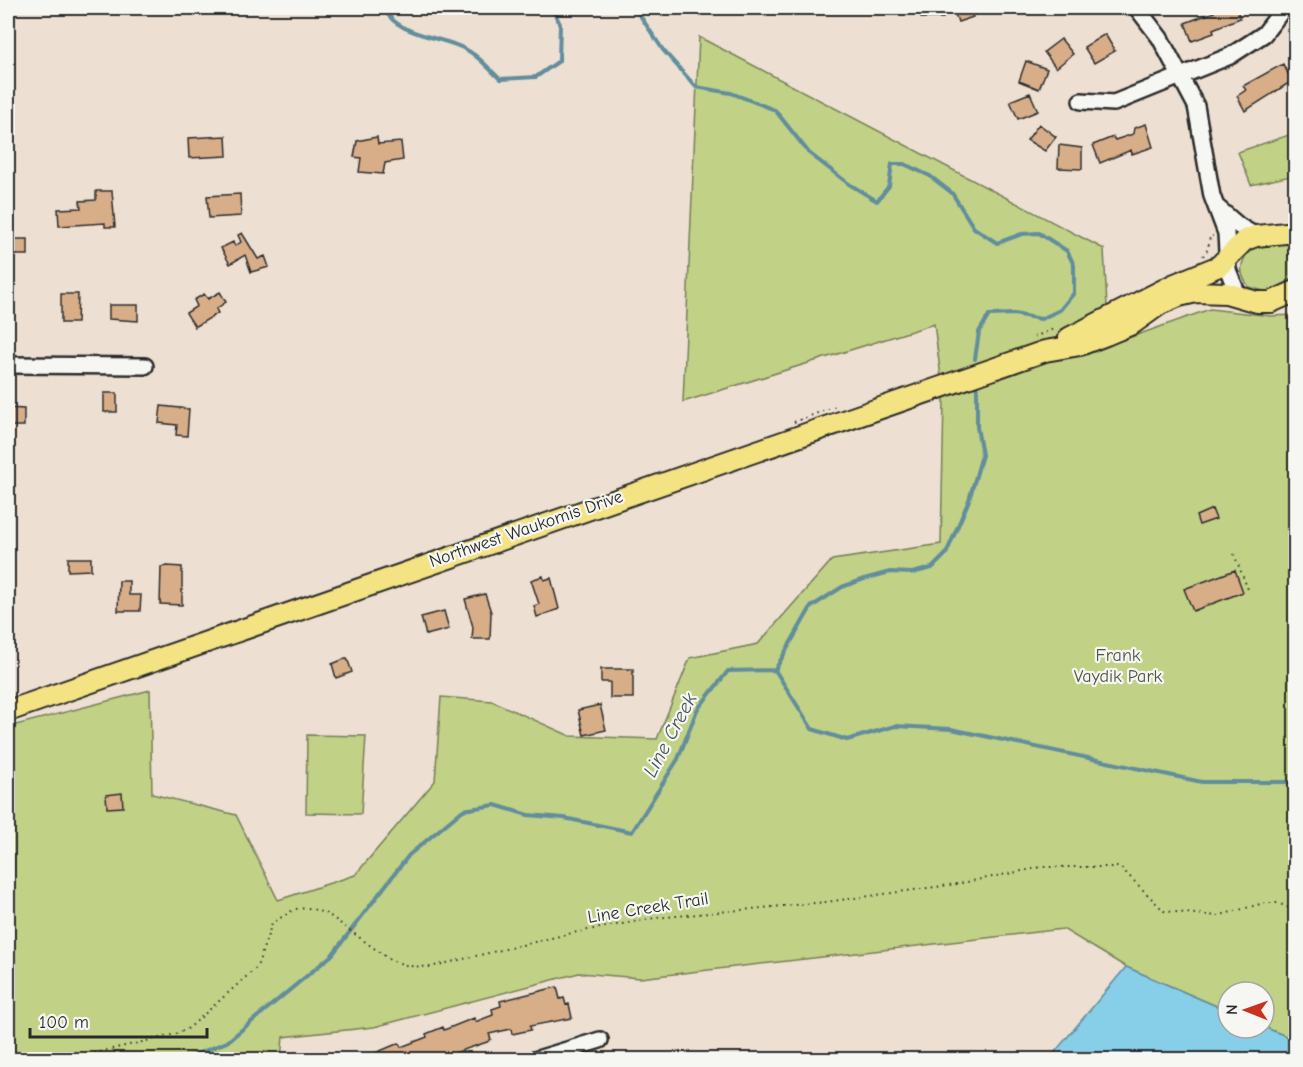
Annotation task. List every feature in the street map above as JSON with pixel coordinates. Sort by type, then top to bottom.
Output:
[{"type":"main road","points":[[1256,236],[1296,232]]},
{"type":"main road","name":"Northwest Waukomis Drive","points":[[8,711],[1045,351],[1175,284],[1204,274],[1227,259],[1245,240],[1256,236]]},
{"type":"main road","name":"Northwest Waukomis Drive","points":[[1045,351],[1080,345],[1106,335],[1132,324],[1160,304],[1179,296],[1196,292],[1238,295],[1257,302],[1270,302],[1296,291]]},
{"type":"street","points":[[1137,8],[1160,38],[1183,76],[1196,106],[1209,183],[1226,233],[1228,270],[1238,295]]},
{"type":"street","points":[[1081,101],[1114,103],[1243,50],[1264,34],[1284,8]]},
{"type":"street","points":[[1216,206],[1239,226],[1256,236]]},
{"type":"street","points":[[8,365],[145,366]]},
{"type":"street","points":[[534,1059],[600,1040]]},
{"type":"path","points":[[1234,554],[1249,592]]},
{"type":"path","name":"Line Creek Trail","points":[[65,1059],[176,1034],[189,1028],[257,967],[267,932],[279,917],[295,909],[304,908],[329,915],[390,960],[409,966],[430,967],[572,933],[655,918],[826,902],[957,884],[1042,867],[1104,865],[1120,867],[1164,911],[1216,916],[1264,903],[1278,903],[1296,911]]},
{"type":"green space","name":"Frank Vaydik Park","points":[[699,37],[1104,249],[1109,345],[1210,309],[1271,316],[1295,315],[1295,1040],[1276,1032],[1276,980],[1216,980],[1216,1006],[1126,967],[1063,929],[640,978],[579,973],[374,1027],[283,1037],[281,1059],[8,1060],[8,727],[150,690],[152,794],[236,815],[278,900],[355,875],[435,781],[441,697],[492,701],[570,736],[657,739],[690,658],[758,644],[832,560],[941,544],[944,400],[934,324],[683,402]]},
{"type":"green space","points":[[1295,133],[1295,175],[1251,185],[1238,152]]},
{"type":"green space","points":[[1295,243],[1295,278],[1268,292],[1249,287],[1243,278],[1242,265],[1249,251],[1257,247]]},
{"type":"green space","points":[[307,735],[366,736],[361,814],[306,813]]},
{"type":"water","points":[[1126,967],[1216,1006],[1216,1040],[1276,1040],[1276,1032],[1295,1040],[1295,1059],[1049,1059]]},
{"type":"building","points":[[922,8],[944,8],[943,18],[921,18]]},
{"type":"building","points":[[953,8],[970,8],[973,17],[958,22]]},
{"type":"building","points":[[1212,8],[1236,8],[1240,18],[1213,29],[1214,33],[1192,41],[1185,23],[1214,12]]},
{"type":"building","points":[[1105,34],[1115,51],[1094,63],[1084,47]]},
{"type":"building","points":[[1061,39],[1073,54],[1056,68],[1044,52]]},
{"type":"building","points":[[1026,61],[1047,69],[1039,89],[1019,81]]},
{"type":"building","points":[[1283,64],[1292,81],[1245,111],[1237,96],[1246,90],[1243,86]]},
{"type":"building","points":[[1030,93],[1038,111],[1018,119],[1010,101]]},
{"type":"building","points":[[1039,124],[1056,137],[1045,151],[1027,140]]},
{"type":"building","points":[[1146,124],[1153,147],[1132,154],[1131,150],[1100,163],[1093,145],[1113,137],[1115,140],[1133,134],[1134,128]]},
{"type":"building","points":[[226,136],[227,156],[189,158],[188,138]]},
{"type":"building","points":[[377,137],[378,144],[401,142],[403,160],[385,163],[383,174],[359,172],[361,158],[354,157],[357,141]]},
{"type":"building","points":[[1059,145],[1082,148],[1082,169],[1058,168]]},
{"type":"building","points":[[96,191],[112,191],[115,227],[105,227],[105,223],[59,226],[58,209],[81,208],[80,201],[96,200]]},
{"type":"building","points":[[240,194],[241,216],[209,218],[207,196]]},
{"type":"building","points":[[242,233],[258,259],[265,256],[269,267],[251,272],[245,255],[230,264],[221,248],[233,242],[235,246],[241,242],[238,235]]},
{"type":"building","points":[[8,239],[28,239],[28,255],[8,255]]},
{"type":"building","points":[[220,292],[226,302],[216,309],[218,313],[195,327],[186,313],[197,306],[194,300],[204,294],[208,299]]},
{"type":"building","points":[[61,294],[78,294],[77,323],[61,323]]},
{"type":"building","points":[[109,305],[138,305],[138,321],[109,319]]},
{"type":"building","points":[[104,393],[117,393],[117,412],[104,412]]},
{"type":"building","points":[[161,406],[189,409],[187,436],[176,435],[177,425],[159,423]]},
{"type":"building","points":[[8,408],[24,409],[24,426],[9,426]]},
{"type":"building","points":[[1212,509],[1216,519],[1199,525],[1196,516]]},
{"type":"building","points":[[68,558],[91,558],[91,570],[68,571]]},
{"type":"building","points":[[161,567],[182,567],[182,605],[160,604]]},
{"type":"building","points":[[1235,570],[1243,592],[1193,611],[1184,589]]},
{"type":"building","points":[[543,576],[544,580],[551,578],[559,609],[537,617],[534,606],[539,604],[531,580]]},
{"type":"building","points":[[119,581],[129,581],[129,595],[141,595],[140,611],[118,611]]},
{"type":"building","points":[[485,594],[491,612],[490,639],[472,639],[473,627],[465,599]]},
{"type":"building","points":[[444,611],[449,629],[426,635],[421,617]]},
{"type":"building","points":[[347,658],[352,672],[336,678],[332,664]]},
{"type":"building","points":[[601,669],[633,669],[633,698],[610,698],[610,682],[601,682]]},
{"type":"building","points":[[600,705],[606,730],[584,735],[578,710]]},
{"type":"building","points":[[122,793],[123,807],[107,808],[106,795]]},
{"type":"building","points":[[557,987],[560,999],[564,998],[566,1005],[569,1004],[572,1018],[530,1026],[531,1030],[512,1034],[511,1029],[489,1034],[491,1039],[487,1042],[451,1054],[448,1059],[361,1059],[399,1043],[401,1047],[427,1037],[426,1034],[443,1027],[444,1030],[474,1018],[475,1022],[493,1015],[492,1009],[501,1006],[500,1001]]},
{"type":"waterway","points":[[384,8],[400,26],[451,43],[473,54],[500,79],[536,77],[559,61],[560,24],[552,8]]},
{"type":"waterway","points":[[635,8],[663,50],[696,87],[731,93],[775,110],[809,153],[849,184],[877,201],[889,186],[892,164],[904,164],[930,176],[952,193],[974,228],[997,243],[1022,234],[1039,233],[1067,251],[1074,265],[1074,293],[1060,310],[1041,319],[1014,314],[989,315],[979,332],[975,359]]},
{"type":"waterway","points":[[775,670],[811,607],[842,587],[864,579],[890,572],[912,573],[932,568],[946,554],[969,500],[982,455],[977,427],[977,380]]},
{"type":"waterway","name":"Line Creek","points":[[181,1060],[227,1042],[332,955],[409,855],[463,810],[495,805],[528,815],[564,818],[632,832],[678,759],[697,710],[728,671],[775,670],[812,729],[847,740],[895,726],[951,729],[1202,782],[1296,782]]}]
